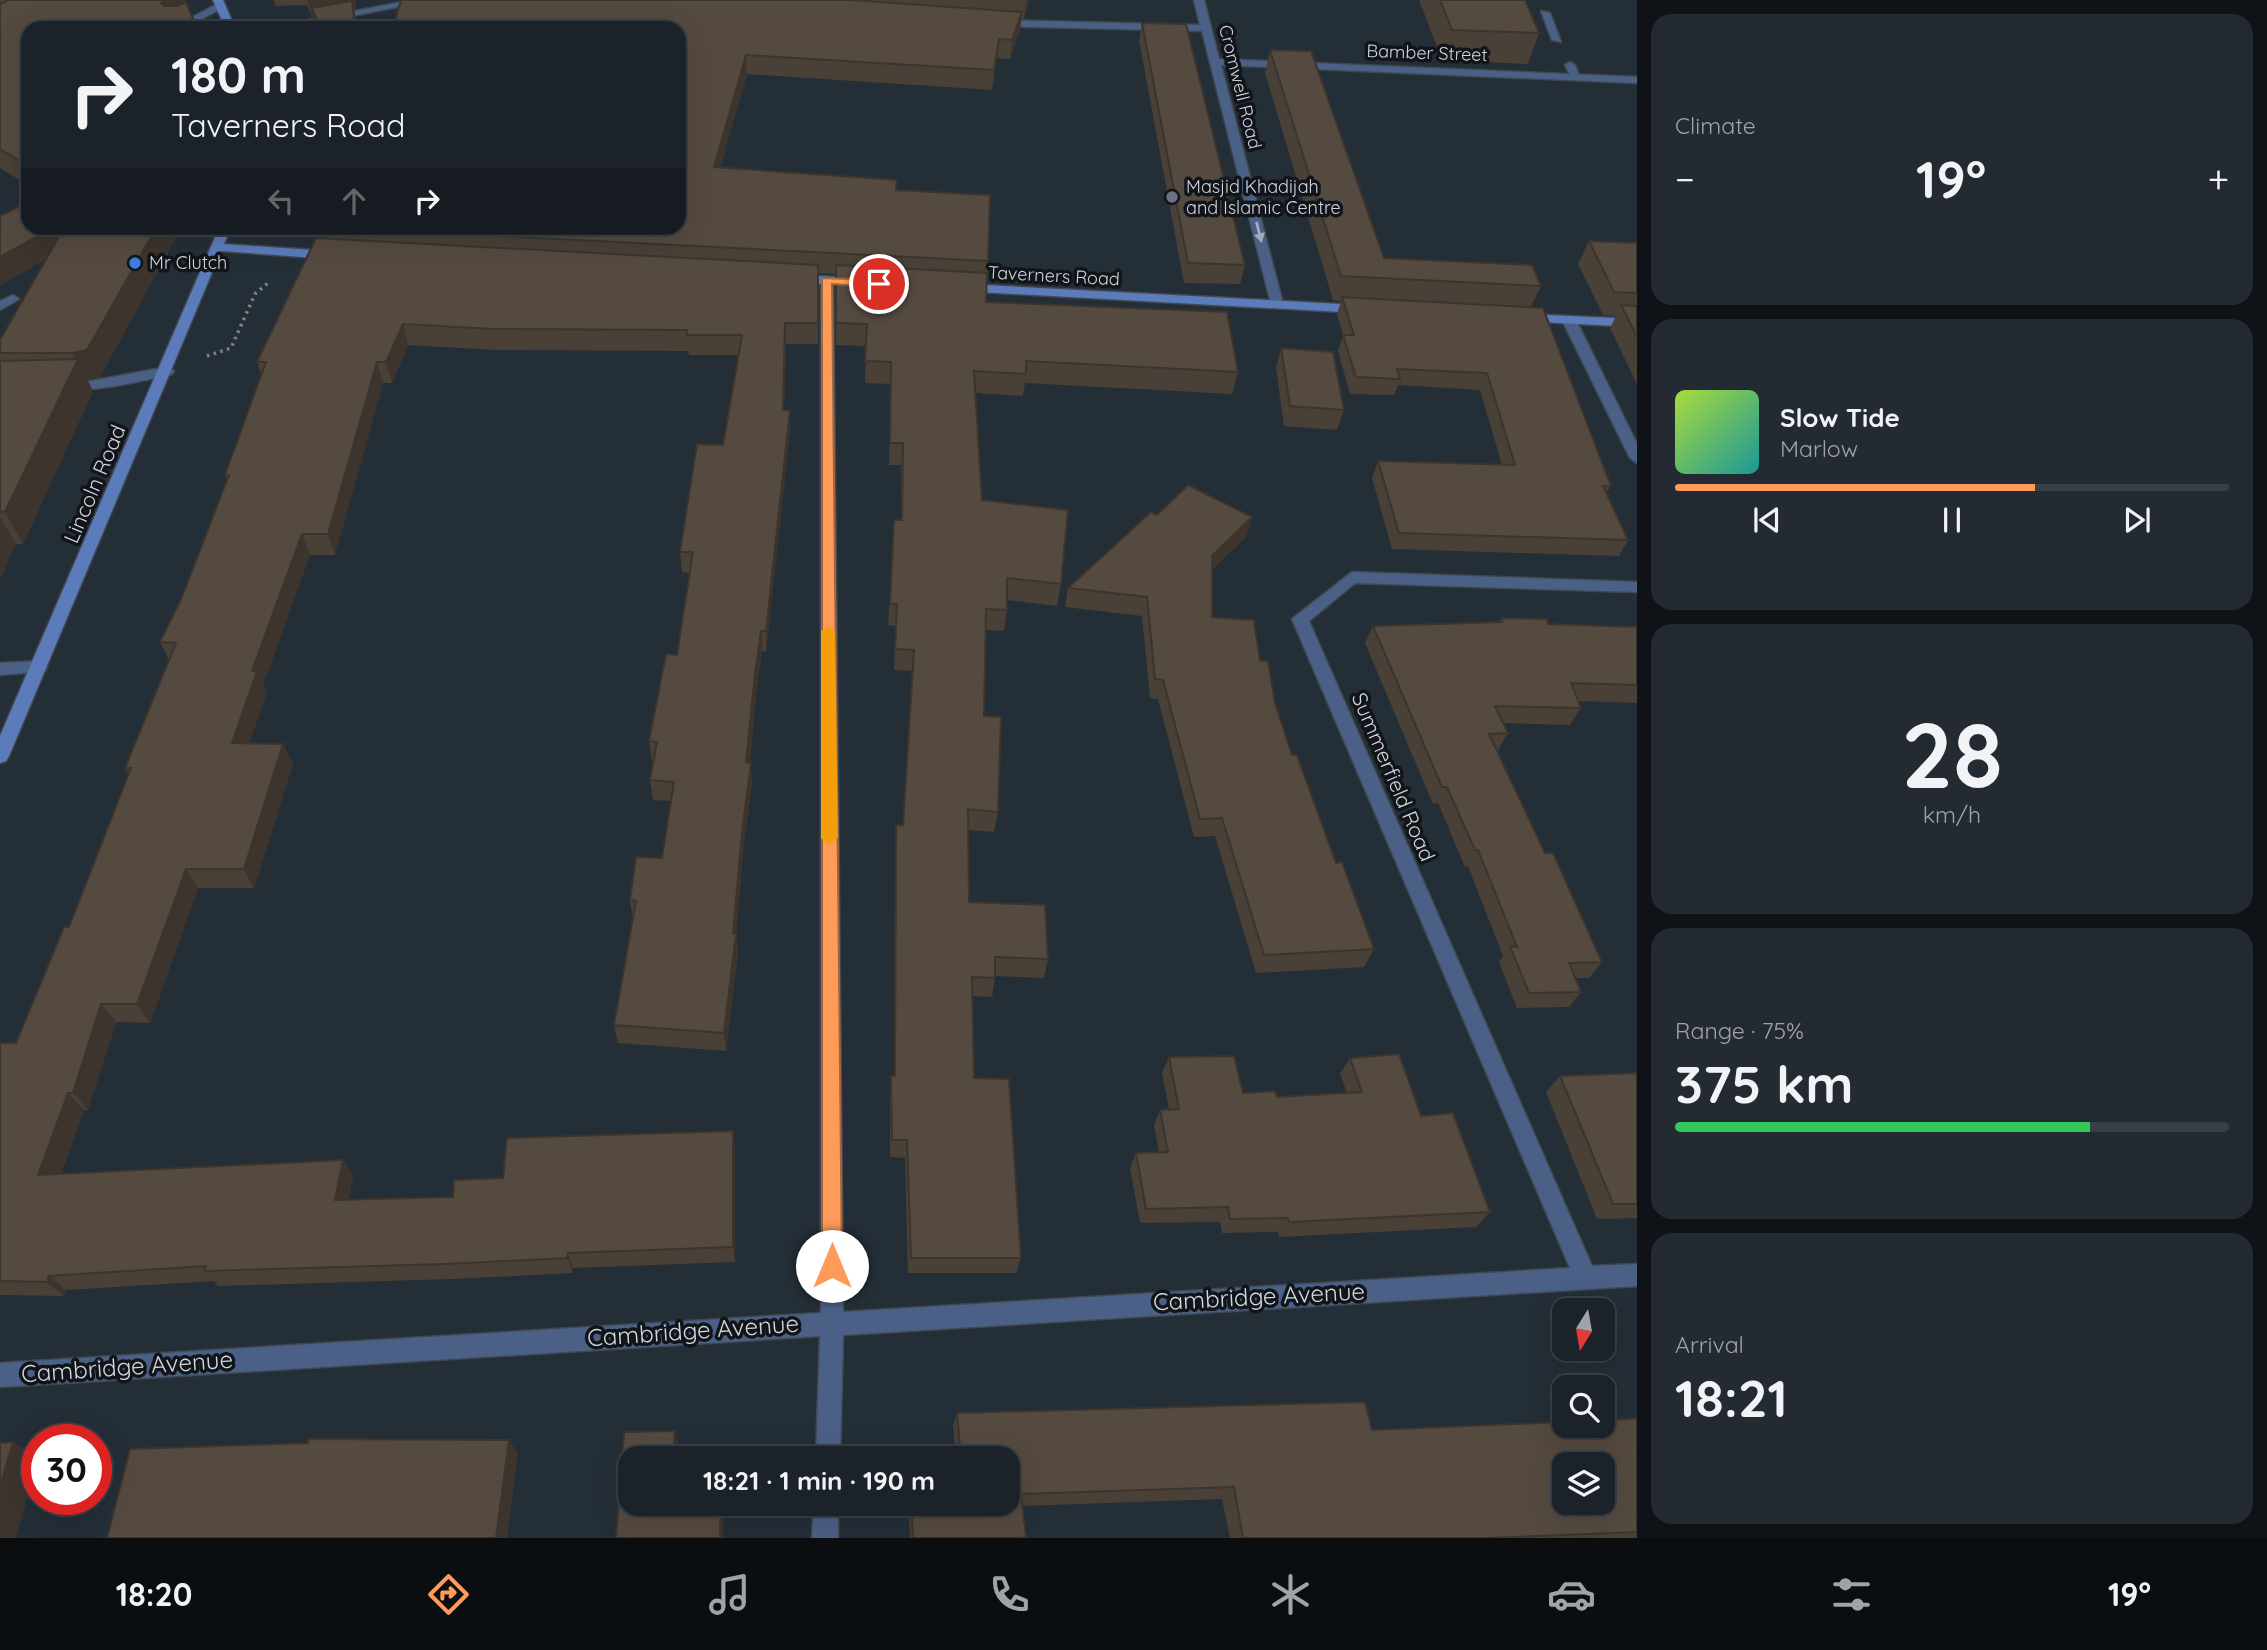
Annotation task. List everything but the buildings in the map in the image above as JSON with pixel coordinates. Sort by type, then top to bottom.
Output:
[{"type":"street","name":"Cromwell Road","points":[[1199,0],[1277,304]]},
{"type":"street","points":[[316,21],[438,1]]},
{"type":"street","points":[[189,21],[219,3],[227,21]]},
{"type":"street","points":[[1545,13],[1557,40]]},
{"type":"street","points":[[984,22],[1207,28]]},
{"type":"street","name":"Bamber Street","points":[[1216,62],[1637,80]]},
{"type":"street","points":[[1570,65],[1576,77]]},
{"type":"street","name":"Lincoln Road","points":[[0,757],[167,371],[222,235]]},
{"type":"street","points":[[218,247],[346,256]]},
{"type":"street","points":[[785,279],[867,283]]},
{"type":"street","points":[[827,281],[832,1322],[828,1446]]},
{"type":"street","name":"Taverners Road","points":[[949,287],[1373,310]]},
{"type":"street","points":[[0,306],[13,299]]},
{"type":"street","points":[[1505,317],[1637,323]]},
{"type":"street","points":[[1569,320],[1637,458]]},
{"type":"street","points":[[54,387],[85,386],[167,371]]},
{"type":"street","name":"Summerfield Road","points":[[1585,1277],[1300,619],[1352,577],[1637,587]]},
{"type":"street","points":[[0,669],[39,667]]},
{"type":"street","name":"Cambridge Avenue","points":[[0,1375],[832,1322],[1637,1275]]},
{"type":"street","points":[[825,1538],[826,1516]]},
{"type":"path","points":[[167,371],[231,348],[255,294],[278,277]]},
{"type":"slow traffic","points":[[828,631],[829,838]]},
{"type":"place","name":"Masjid Khadijah and Islamic Centre","points":[[1172,197]]},
{"type":"place","name":"Mr Clutch","points":[[135,263]]},
{"type":"route","points":[[832,1266],[827,281],[879,284]]}]
